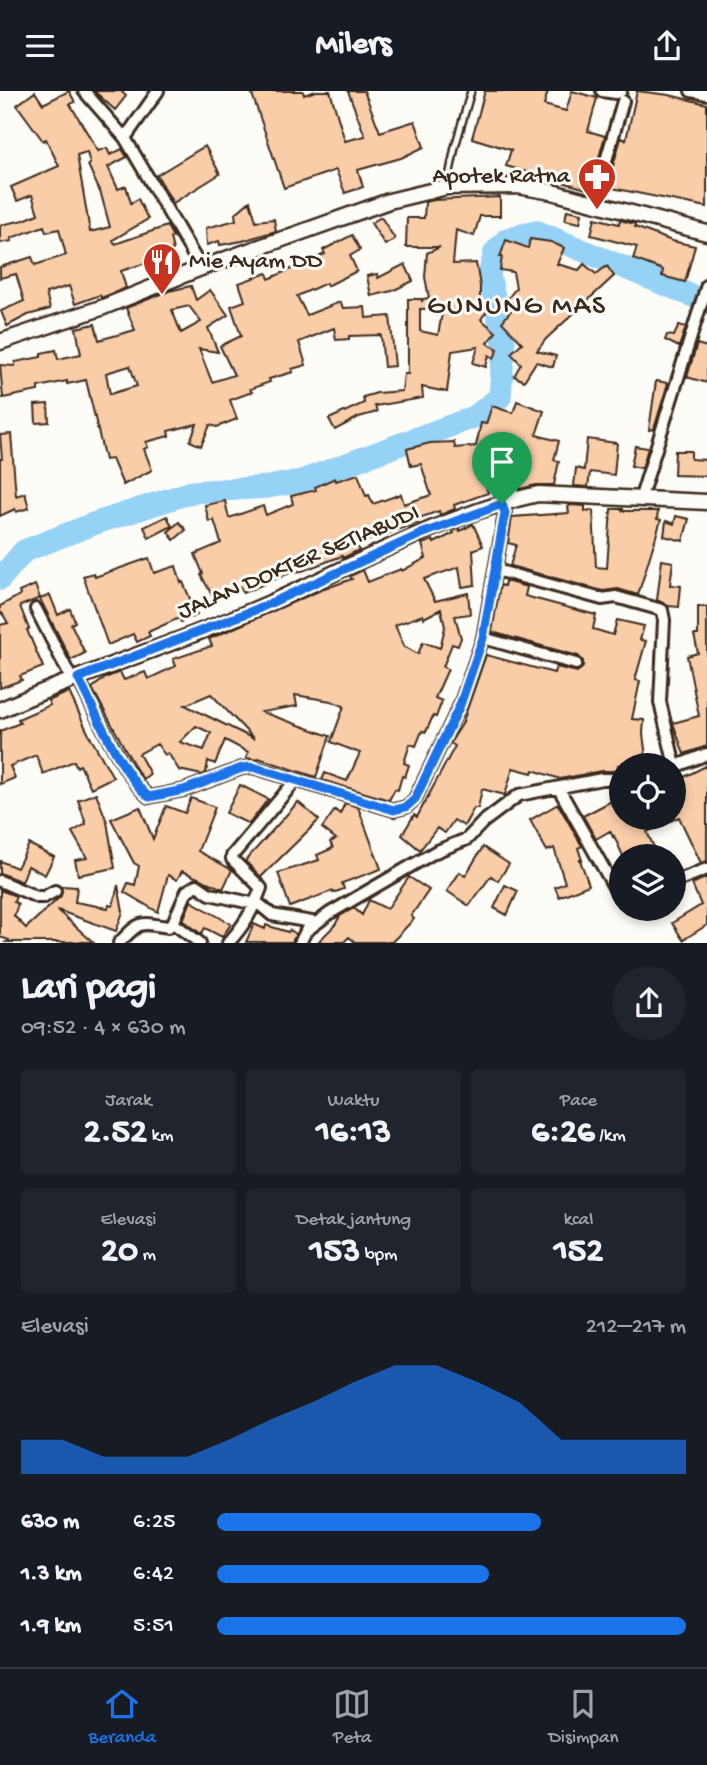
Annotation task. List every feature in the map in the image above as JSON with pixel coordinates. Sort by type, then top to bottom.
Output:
[{"type":"street","points":[[84,91],[125,138],[201,268]]},
{"type":"street","points":[[125,138],[158,91]]},
{"type":"street","points":[[594,203],[622,96],[602,91]]},
{"type":"street","points":[[691,91],[707,94]]},
{"type":"street","points":[[0,342],[101,308],[201,268],[389,201],[447,187],[518,186],[707,233]]},
{"type":"street","points":[[640,500],[707,285]]},
{"type":"street","points":[[36,610],[116,751],[142,791],[149,797],[184,790],[242,768],[253,767],[394,810],[406,807],[415,799],[460,705],[483,638],[513,462]]},
{"type":"street","name":"JALAN DOKTER SETIABUDI","points":[[0,710],[260,608],[421,534],[507,502],[538,495],[707,502]]},
{"type":"street","points":[[496,570],[602,599],[616,597],[662,610],[664,620],[660,702],[671,753]]},
{"type":"street","points":[[483,638],[576,664]]},
{"type":"street","points":[[686,762],[707,754]]},
{"type":"street","points":[[300,942],[306,931],[330,913],[435,852],[467,839],[483,822],[519,795],[609,779]]},
{"type":"street","points":[[228,943],[240,930],[256,904],[261,888],[232,856],[296,780]]},
{"type":"street","points":[[559,789],[609,880]]},
{"type":"street","points":[[686,877],[707,869]]},
{"type":"street","points":[[0,881],[37,897],[44,897],[55,891]]},
{"type":"street","points":[[119,943],[135,926],[143,923],[168,927],[173,923],[187,891],[197,885],[210,894],[256,904],[272,915],[317,923]]},
{"type":"street","points":[[173,923],[200,943]]},
{"type":"lane","points":[[447,187],[471,91]]},
{"type":"building","points":[[69,91],[75,102],[70,104],[98,151],[107,148],[110,155],[122,149],[127,157],[108,167],[118,189],[126,186],[131,203],[138,199],[148,219],[113,240],[115,244],[167,226],[173,237],[170,238],[173,250],[149,262],[121,271],[126,288],[75,304],[69,286],[46,293],[50,309],[28,315],[7,326],[1,311],[24,301],[16,274],[0,278],[0,267],[32,257],[35,265],[66,255],[59,229],[46,232],[44,226],[11,238],[12,241],[0,243],[0,225],[38,214],[32,195],[17,201],[11,187],[59,166],[46,139],[43,141],[17,105],[35,92],[43,104]],"holes":[[[87,152],[88,165],[101,194],[110,227],[90,232],[77,155]]]},
{"type":"building","points":[[94,91],[121,91],[126,96],[115,110]]},
{"type":"building","points":[[251,91],[303,91],[304,95],[316,91],[330,91],[345,141],[365,136],[348,91],[364,91],[380,132],[415,121],[424,147],[401,158],[358,170],[363,187],[345,193],[336,170],[284,188]]},
{"type":"building","points":[[485,91],[548,91],[544,105],[566,111],[572,91],[597,98],[588,131],[605,136],[590,190],[506,166],[511,150],[472,138]]},
{"type":"building","points":[[637,91],[707,104],[707,207],[607,187],[621,138],[626,140]]},
{"type":"building","points":[[205,146],[220,174],[173,203],[157,175]]},
{"type":"building","points":[[500,197],[500,216],[480,216],[474,236],[456,230],[453,264],[476,263],[480,305],[487,311],[481,319],[496,332],[487,343],[498,349],[494,358],[489,355],[486,367],[473,363],[478,347],[452,351],[447,392],[422,387],[423,398],[375,406],[377,412],[359,417],[335,430],[329,419],[364,403],[363,397],[402,391],[404,374],[408,374],[408,299],[422,301],[429,298],[425,277],[427,253],[440,247],[406,247],[407,218],[424,218],[425,202]],"holes":[[[443,308],[438,335],[420,331],[420,309]]]},
{"type":"building","points":[[250,201],[256,221],[274,219],[276,231],[242,241],[220,245],[219,241],[207,245],[206,228],[236,220],[235,214]]},
{"type":"building","points":[[567,210],[582,213],[580,223],[565,220]]},
{"type":"building","points":[[381,217],[395,239],[385,245],[371,223]]},
{"type":"building","points":[[595,218],[619,224],[620,220],[635,224],[635,227],[672,241],[695,246],[685,282],[662,276],[663,270],[633,259],[637,247],[591,235]]},
{"type":"building","points":[[352,235],[360,250],[350,256],[357,271],[327,286],[326,283],[297,296],[307,315],[340,302],[343,308],[365,307],[366,318],[390,316],[395,366],[384,367],[381,335],[349,336],[349,339],[336,340],[334,328],[299,342],[306,365],[269,379],[270,382],[250,389],[252,392],[230,400],[237,419],[217,427],[210,425],[201,446],[190,441],[197,424],[168,431],[169,436],[146,442],[148,447],[144,449],[152,470],[123,485],[112,459],[105,460],[86,380],[38,387],[38,391],[3,398],[0,365],[15,366],[15,362],[41,357],[41,353],[56,350],[58,359],[81,354],[76,328],[95,324],[99,340],[135,330],[126,308],[169,291],[191,286],[196,300],[210,290],[228,315],[208,328],[218,352],[199,349],[212,382],[234,375],[220,346],[241,336],[231,306],[245,301],[239,283],[267,273],[269,279],[325,254],[323,250]],"holes":[[[189,306],[201,322],[181,333],[172,310]],[[130,366],[137,386],[110,394],[106,373]]]},
{"type":"building","points":[[530,239],[551,242],[564,248],[557,264],[579,270],[584,264],[596,274],[607,266],[614,276],[546,339],[537,351],[556,356],[553,367],[536,362],[524,381],[514,376],[521,364],[511,353],[522,343],[502,322],[513,308],[505,302],[516,288],[513,272],[500,270],[500,257],[506,240],[528,248]]},
{"type":"building","points":[[405,264],[413,281],[392,291],[371,296],[367,276],[377,274],[378,278]]},
{"type":"building","points":[[679,325],[686,327],[679,347],[665,340],[667,335],[674,336]]},
{"type":"building","points":[[697,344],[707,347],[707,383],[687,377]]},
{"type":"building","points":[[656,381],[668,383],[654,429],[649,430]]},
{"type":"building","points":[[517,401],[544,411],[536,435],[559,441],[554,460],[559,461],[554,485],[536,485],[520,489],[525,449],[502,440],[495,461],[506,463],[505,482],[483,477],[488,493],[454,505],[455,509],[440,515],[439,511],[416,519],[418,523],[357,544],[359,550],[343,558],[342,556],[292,572],[243,593],[240,587],[215,601],[201,575],[203,574],[195,554],[221,543],[214,520],[209,522],[205,505],[225,501],[229,518],[263,506],[266,515],[293,504],[291,496],[316,490],[315,487],[335,478],[336,481],[358,474],[366,496],[369,495],[373,504],[401,494],[404,504],[431,495],[421,464],[411,466],[407,449],[430,443],[454,442],[455,448],[476,446],[481,423],[486,424],[492,406],[513,413]]},
{"type":"building","points":[[48,404],[49,422],[36,423],[35,405]]},
{"type":"building","points":[[11,434],[16,496],[25,493],[29,508],[16,512],[15,509],[0,516],[0,435]]},
{"type":"building","points":[[587,439],[617,443],[614,475],[590,472],[588,487],[574,486],[576,468],[584,470]]},
{"type":"building","points":[[635,446],[648,448],[642,468],[631,466]]},
{"type":"building","points":[[675,451],[691,451],[691,459],[707,460],[707,476],[674,475]]},
{"type":"building","points":[[585,506],[585,511],[593,510],[596,567],[607,568],[611,509],[658,511],[657,519],[661,520],[638,595],[618,589],[603,591],[510,566],[516,545],[508,543],[512,517],[569,513],[568,507]]},
{"type":"building","points":[[167,516],[172,526],[149,538],[144,527]]},
{"type":"building","points":[[676,516],[689,519],[683,541],[664,536],[666,521],[674,524]]},
{"type":"building","points":[[179,522],[186,530],[174,540],[168,532]]},
{"type":"building","points":[[473,524],[483,546],[473,550],[475,585],[462,587],[459,567],[424,579],[435,601],[468,593],[470,614],[455,616],[461,638],[458,646],[452,644],[443,667],[448,669],[435,698],[442,701],[436,717],[433,716],[426,732],[422,731],[416,746],[410,744],[404,763],[409,765],[405,777],[402,776],[398,790],[395,789],[389,800],[322,780],[325,773],[347,781],[360,753],[331,742],[344,706],[295,695],[297,706],[262,712],[330,736],[316,777],[258,758],[246,758],[248,752],[225,740],[215,764],[208,761],[206,773],[202,775],[179,770],[168,753],[165,755],[157,744],[139,754],[150,774],[143,779],[92,688],[105,678],[120,672],[124,680],[145,672],[148,679],[176,666],[173,659],[212,646],[209,639],[352,579],[350,576],[363,570],[368,582],[401,569],[402,571],[426,558],[422,544],[433,540],[434,543],[459,528],[460,531]],"holes":[[[441,609],[445,627],[440,648],[423,642],[418,654],[404,646],[395,625],[423,615],[424,618]],[[211,694],[254,739],[185,705]],[[196,726],[211,733],[204,750],[180,742]]]},
{"type":"building","points":[[149,558],[154,573],[176,566],[181,583],[183,582],[197,615],[181,622],[179,618],[148,632],[150,636],[137,642],[133,634],[108,645],[83,576],[94,573],[95,577]]},
{"type":"building","points":[[662,560],[673,562],[670,585],[681,586],[679,607],[668,606],[657,600]]},
{"type":"building","points":[[505,581],[527,587],[525,596],[596,615],[593,629],[613,635],[617,620],[644,626],[640,640],[646,641],[635,680],[640,681],[632,719],[644,720],[645,753],[609,753],[609,771],[560,779],[533,770],[532,773],[513,768],[505,795],[482,789],[478,808],[474,808],[464,826],[454,820],[445,833],[437,828],[420,850],[402,835],[414,815],[417,817],[455,746],[450,743],[462,724],[486,655],[554,673],[556,667],[577,672],[583,667],[583,661],[578,656],[492,632],[500,585],[504,586]]},
{"type":"building","points":[[35,585],[40,598],[20,606],[43,667],[20,676],[22,680],[0,688],[0,625],[8,623],[2,613],[0,614],[0,606],[20,595],[19,592]]},
{"type":"building","points":[[50,595],[58,615],[70,609],[75,622],[71,624],[85,653],[71,660],[40,599]]},
{"type":"building","points":[[698,607],[707,607],[707,746],[686,753],[673,723],[699,716],[687,656],[698,653],[694,635],[698,635]]},
{"type":"building","points":[[69,692],[113,777],[91,788],[80,765],[77,767],[74,761],[43,774],[36,755],[10,766],[15,778],[0,784],[0,731],[20,723],[18,719],[50,705],[48,701]]},
{"type":"building","points":[[707,762],[707,861],[701,863],[685,830],[686,776],[706,766]]},
{"type":"building","points":[[240,785],[268,799],[249,824],[226,813]]},
{"type":"building","points":[[96,793],[107,822],[115,868],[78,875],[75,860],[87,858],[72,832],[86,824],[78,800]]},
{"type":"building","points":[[191,798],[215,807],[198,851],[232,870],[223,889],[182,871],[177,880],[168,875],[158,912],[124,892],[128,883],[135,885],[139,866],[134,863],[111,819],[140,807],[153,839],[166,806],[185,813]]},
{"type":"building","points":[[298,802],[319,820],[261,877],[245,861]]},
{"type":"building","points":[[609,802],[609,830],[651,830],[647,832],[652,844],[618,844],[610,831],[596,839],[583,816]]},
{"type":"building","points":[[345,803],[358,807],[381,869],[342,883],[344,889],[290,907],[278,873],[319,860],[317,855],[333,848],[330,842],[336,839],[322,828],[335,810],[340,814]]},
{"type":"building","points":[[558,804],[582,846],[578,848],[580,860],[589,885],[559,897],[555,887],[565,883],[554,848],[547,851],[530,820]]},
{"type":"building","points":[[29,844],[54,857],[45,875],[28,866],[22,882],[0,873],[0,861],[17,868]]},
{"type":"building","points":[[483,847],[509,864],[498,881],[491,876],[469,906],[447,891],[460,872],[465,876]]},
{"type":"building","points":[[409,877],[429,890],[411,916],[414,919],[392,942],[355,942],[349,937],[344,942],[318,942],[340,916],[354,908],[362,915],[369,900],[387,909]]},
{"type":"building","points":[[707,877],[707,925],[683,940],[672,923],[686,921],[686,914],[701,905],[692,884]]},
{"type":"building","points":[[118,885],[123,912],[116,931],[57,910],[93,942],[6,942],[9,940],[0,937],[0,890],[16,896],[14,902],[18,904],[14,916],[26,928],[61,896],[62,886],[77,887],[75,902],[108,908],[109,905],[113,906]]},
{"type":"building","points":[[505,885],[518,891],[507,915],[494,908]]},
{"type":"building","points":[[191,901],[231,924],[222,937],[205,928],[201,934],[183,920]]},
{"type":"building","points":[[254,924],[265,929],[266,925],[288,932],[290,930],[296,934],[292,942],[246,942]]},
{"type":"waterway","points":[[0,579],[24,551],[93,524],[192,492],[268,487],[301,481],[474,417],[500,397],[504,342],[489,275],[495,252],[507,239],[536,231],[707,302]]},
{"type":"place","name":"Apotek Ratna","points":[[597,211]]},
{"type":"place","name":"Mie Ayam DD","points":[[162,296]]},
{"type":"district","name":"GUNUNG MAS","points":[[517,307]]},
{"type":"route","points":[[502,504],[505,513],[483,638],[460,705],[415,799],[406,807],[394,810],[253,767],[242,768],[184,790],[149,797],[142,791],[116,751],[78,678],[260,608],[421,534],[502,504]]}]
